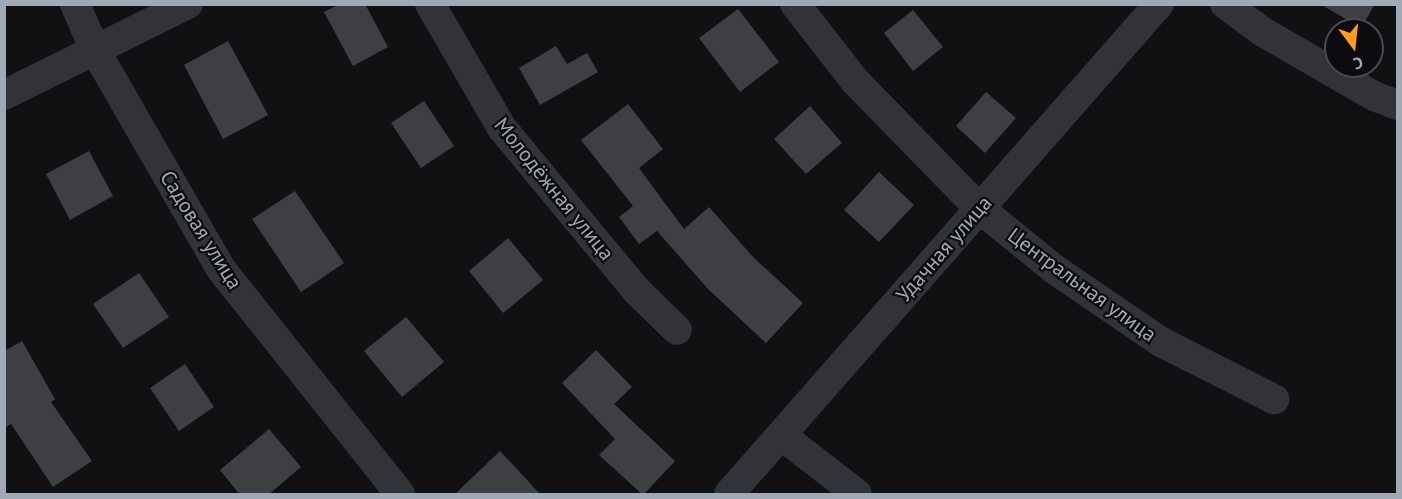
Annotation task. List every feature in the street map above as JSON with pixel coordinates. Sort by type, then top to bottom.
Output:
[{"type":"street","name":"Садовая улица","points":[[75,4],[95,50],[221,269],[400,495]]},
{"type":"street","points":[[4,95],[188,4]]},
{"type":"street","name":"Молодёжная улица","points":[[430,4],[502,128],[636,290],[677,330]]},
{"type":"street","name":"Центральная улица","points":[[795,4],[855,81],[980,208],[1054,269],[1161,342],[1274,399]]},
{"type":"street","name":"Удачная улица","points":[[729,495],[1159,4]]},
{"type":"street","points":[[1226,4],[1263,32],[1374,96],[1398,105]]},
{"type":"street","points":[[781,435],[857,495]]},
{"type":"building","points":[[340,4],[365,4],[388,47],[353,66],[324,12]]},
{"type":"building","points":[[1320,4],[1375,4],[1367,18],[1344,18]]},
{"type":"building","points":[[738,9],[779,62],[740,92],[699,38]]},
{"type":"building","points":[[913,10],[943,47],[913,71],[884,33]]},
{"type":"building","points":[[228,41],[268,115],[223,139],[184,65]]},
{"type":"building","points":[[556,46],[567,64],[587,53],[598,72],[540,105],[519,68]]},
{"type":"building","points":[[986,92],[1016,118],[985,153],[956,126]]},
{"type":"building","points":[[424,101],[454,146],[421,168],[391,123]]},
{"type":"building","points":[[628,104],[663,149],[639,168],[684,229],[709,207],[754,258],[803,303],[766,343],[708,289],[657,231],[639,244],[619,217],[633,206],[581,140]]},
{"type":"building","points":[[810,106],[842,143],[806,174],[774,139]]},
{"type":"building","points":[[89,151],[113,196],[70,220],[46,174]]},
{"type":"building","points":[[879,172],[914,205],[879,242],[844,210]]},
{"type":"building","points":[[295,191],[344,263],[301,292],[252,219]]},
{"type":"building","points":[[508,238],[543,280],[503,313],[469,271]]},
{"type":"building","points":[[139,273],[169,317],[123,348],[93,304]]},
{"type":"building","points":[[406,317],[444,362],[402,397],[364,351]]},
{"type":"building","points":[[22,341],[55,399],[51,402],[92,461],[53,487],[11,424],[4,428],[4,351]]},
{"type":"building","points":[[596,350],[632,387],[614,404],[675,461],[643,495],[599,455],[615,439],[562,383]]},
{"type":"building","points":[[185,364],[214,407],[179,431],[150,388]]},
{"type":"building","points":[[269,429],[301,467],[268,495],[240,495],[220,470]]},
{"type":"building","points":[[500,451],[541,495],[454,495]]}]
